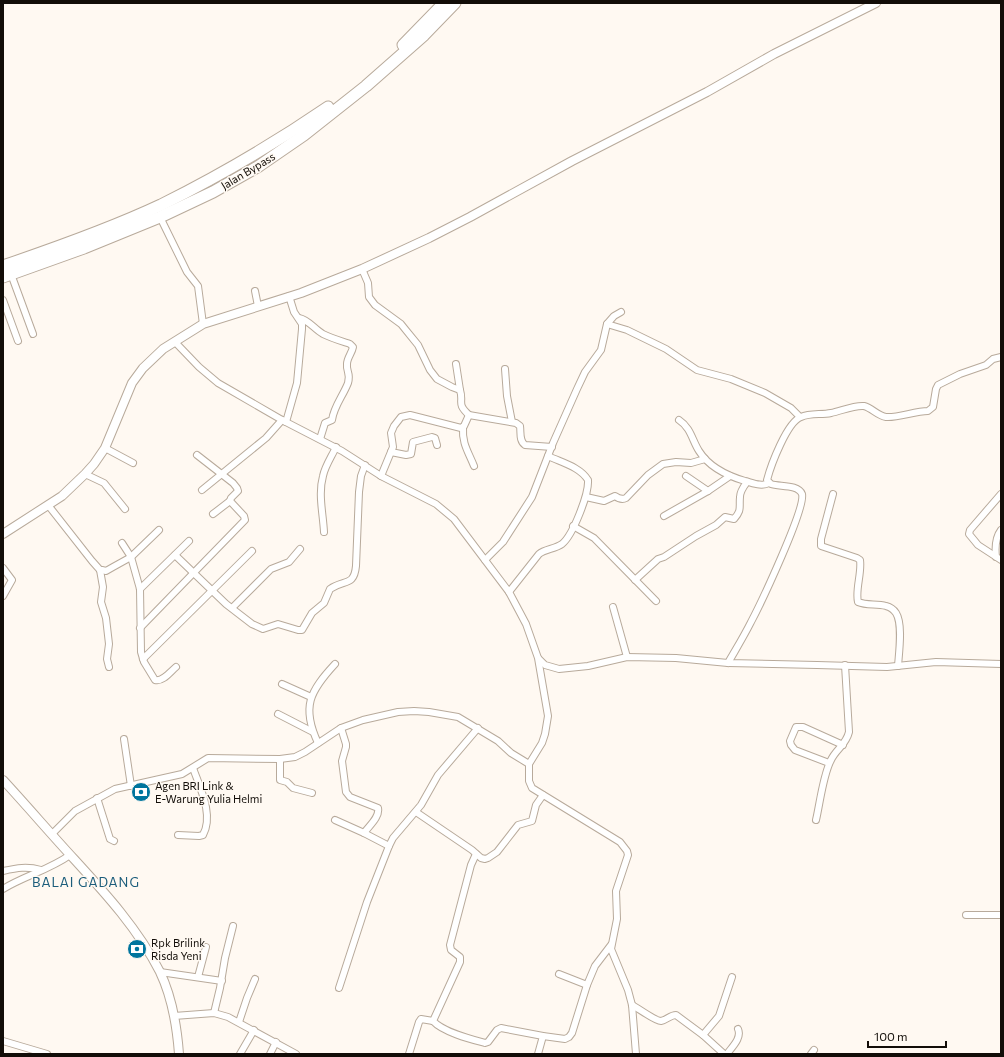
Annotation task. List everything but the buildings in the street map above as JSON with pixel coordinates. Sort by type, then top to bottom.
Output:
[{"type":"highway","name":"Jalan Bypass","points":[[83,243],[207,181],[260,152],[297,128],[330,106],[362,81],[399,48],[444,3]]},
{"type":"highway","name":"Jalan Bypass","points":[[6,272],[83,243],[160,217],[213,192],[259,166],[304,135],[366,86],[424,35],[455,3]]},
{"type":"street","points":[[3,534],[62,496],[86,474],[105,448],[135,379],[143,368],[163,349],[203,324],[289,296],[362,269],[470,217],[572,161],[707,92],[774,54],[876,3]]},
{"type":"street","points":[[160,217],[187,272],[198,286],[203,324]]},
{"type":"street","points":[[362,269],[368,283],[368,296],[375,305],[401,324],[418,345],[430,370],[437,379],[460,390]]},
{"type":"street","points":[[6,272],[33,334]]},
{"type":"street","points":[[255,291],[258,306]]},
{"type":"street","points":[[202,490],[266,438],[284,421],[295,394],[302,329],[302,324],[294,312],[289,296]]},
{"type":"street","points":[[3,300],[18,341]]},
{"type":"street","points":[[485,560],[504,542],[532,497],[548,456],[585,372],[601,350],[608,324],[614,316],[621,312]]},
{"type":"street","points":[[299,318],[308,321],[323,334],[350,344],[353,347],[346,366],[350,377],[348,383],[335,409],[332,420],[325,423],[320,439]]},
{"type":"street","points":[[608,324],[627,330],[659,346],[697,370],[731,379],[765,392],[791,408],[800,417]]},
{"type":"street","points":[[175,342],[199,367],[218,383],[284,421],[336,447],[381,476],[425,497],[447,512],[508,592],[526,624],[538,658],[548,716],[542,743],[529,764],[529,781],[532,788],[620,842],[627,850],[628,858],[617,884],[617,919],[611,945],[612,954],[628,990],[632,1005],[636,1054]]},
{"type":"street","points":[[769,483],[767,480],[768,477],[790,425],[800,417],[830,413],[859,406],[868,408],[880,415],[888,417],[928,411],[933,407],[938,385],[960,374],[987,365],[993,359],[1001,357]]},
{"type":"street","points":[[456,364],[461,407],[470,415],[518,424],[520,426],[520,438],[525,445],[552,447]]},
{"type":"street","points":[[504,369],[512,422]]},
{"type":"street","points":[[381,476],[391,452],[393,443],[391,432],[398,421],[405,416],[410,415],[463,428]]},
{"type":"street","points":[[470,415],[463,428],[463,440],[474,466]]},
{"type":"street","points":[[679,420],[692,434],[699,451],[705,459],[717,469],[730,476],[747,482],[764,485],[769,483],[773,485],[795,488],[800,491],[802,498],[792,534],[751,623],[728,662]]},
{"type":"street","points":[[391,452],[406,455],[411,454],[413,442],[432,437],[435,438],[437,445]]},
{"type":"street","points":[[324,532],[320,498],[321,486],[324,470],[336,447]]},
{"type":"street","points":[[105,448],[133,463]]},
{"type":"street","points":[[197,455],[233,483],[238,490],[230,501],[213,514]]},
{"type":"street","points":[[508,592],[539,554],[560,545],[570,535],[586,497],[588,480],[585,474],[548,456]]},
{"type":"street","points":[[586,497],[601,501],[615,496],[619,499],[623,499],[656,468],[663,464],[691,462],[705,459]]},
{"type":"street","points":[[175,555],[226,604],[260,629],[266,629],[279,624],[302,630],[312,613],[324,603],[330,589],[352,579],[355,574],[359,485],[364,466]]},
{"type":"street","points":[[86,474],[104,483],[125,509]]},
{"type":"street","points":[[686,476],[708,491]]},
{"type":"street","points":[[664,516],[708,491],[730,476]]},
{"type":"street","points":[[635,580],[658,559],[664,557],[716,525],[724,517],[734,519],[740,509],[741,491],[747,482]]},
{"type":"street","points":[[833,494],[820,539],[821,546],[860,560],[857,596],[858,602],[884,606],[897,613],[900,622],[898,666]]},
{"type":"street","points":[[999,558],[978,545],[971,537],[970,532],[1001,494]]},
{"type":"street","points":[[140,628],[244,521],[244,516],[230,501]]},
{"type":"street","points":[[48,505],[100,570],[103,587],[101,602],[106,618],[109,644],[107,660],[109,667]]},
{"type":"street","points":[[573,526],[594,538],[656,601]]},
{"type":"street","points":[[100,570],[106,571],[131,557],[159,530]]},
{"type":"street","points":[[999,558],[995,548],[1001,530]]},
{"type":"street","points":[[140,589],[189,540]]},
{"type":"street","points":[[122,543],[131,557],[140,589],[140,642],[144,662],[157,681],[161,680],[176,667]]},
{"type":"street","points":[[232,608],[271,569],[289,562],[300,549]]},
{"type":"street","points":[[143,659],[252,551]]},
{"type":"street","points":[[3,568],[12,580],[3,596]]},
{"type":"street","points":[[613,607],[627,657]]},
{"type":"street","points":[[538,658],[545,665],[559,669],[588,666],[627,657],[676,658],[728,662],[898,666],[936,662],[1001,664]]},
{"type":"street","points":[[318,743],[313,732],[309,716],[311,697],[318,684],[335,664]]},
{"type":"street","points":[[816,820],[830,763],[834,755],[846,742],[849,732],[845,665]]},
{"type":"street","points":[[282,684],[311,697]]},
{"type":"street","points":[[52,834],[75,811],[116,789],[182,774],[194,768],[204,759],[215,757],[280,759],[299,755],[341,728],[398,712],[429,712],[458,718],[478,728],[498,741],[511,753],[529,764]]},
{"type":"street","points":[[278,714],[313,732]]},
{"type":"street","points":[[830,763],[792,748],[790,741],[796,727],[803,727],[843,745]]},
{"type":"street","points":[[341,728],[346,744],[342,761],[346,792],[350,797],[378,808],[378,814],[364,833]]},
{"type":"street","points":[[338,988],[367,902],[393,838],[416,812],[438,775],[478,728]]},
{"type":"street","points":[[124,739],[131,786]]},
{"type":"street","points":[[280,759],[280,780],[287,782],[293,788],[312,793]]},
{"type":"street","points":[[178,835],[199,836],[203,835],[205,832],[207,818],[206,807],[194,768]]},
{"type":"street","points":[[3,780],[118,908],[140,937],[160,972],[171,1003],[179,1054]]},
{"type":"street","points":[[416,812],[481,858],[485,859],[497,852],[518,825],[532,820],[536,805],[543,795]]},
{"type":"street","points":[[97,798],[110,839],[114,841]]},
{"type":"street","points":[[335,820],[389,846]]},
{"type":"street","points":[[432,1021],[460,962],[460,957],[451,950],[450,945],[471,865],[476,854]]},
{"type":"street","points":[[3,889],[23,878],[55,865],[70,855]]},
{"type":"street","points":[[3,871],[21,867],[32,867],[41,870]]},
{"type":"street","points":[[966,915],[1001,915]]},
{"type":"street","points":[[214,1013],[233,926]]},
{"type":"street","points":[[409,1054],[421,1019],[432,1021],[447,1030],[485,1043],[488,1042],[496,1030],[501,1028],[565,1039],[570,1036],[578,1018],[594,966],[611,945]]},
{"type":"street","points":[[198,977],[206,947]]},
{"type":"street","points":[[160,972],[222,981]]},
{"type":"street","points":[[559,974],[587,985]]},
{"type":"street","points":[[703,1035],[719,1016],[732,977]]},
{"type":"street","points":[[239,1022],[255,980]]},
{"type":"street","points":[[632,1005],[658,1021],[665,1020],[672,1015],[676,1015],[703,1035],[724,1054]]},
{"type":"street","points":[[174,1016],[214,1013],[239,1022],[296,1054]]},
{"type":"street","points":[[728,1054],[739,1037],[740,1033],[738,1029]]},
{"type":"street","points":[[240,1054],[254,1030]]},
{"type":"street","points":[[538,1054],[543,1036]]},
{"type":"street","points":[[3,1041],[47,1054]]},
{"type":"street","points":[[270,1054],[276,1042]]},
{"type":"place","name":"Agen BRI Link & E-Warung Yulia Helmi","points":[[141,792]]},
{"type":"place","name":"Rpk Brilink Risda Yeni","points":[[137,949]]},
{"type":"district","name":"BALAI GADANG","points":[[86,882]]}]
